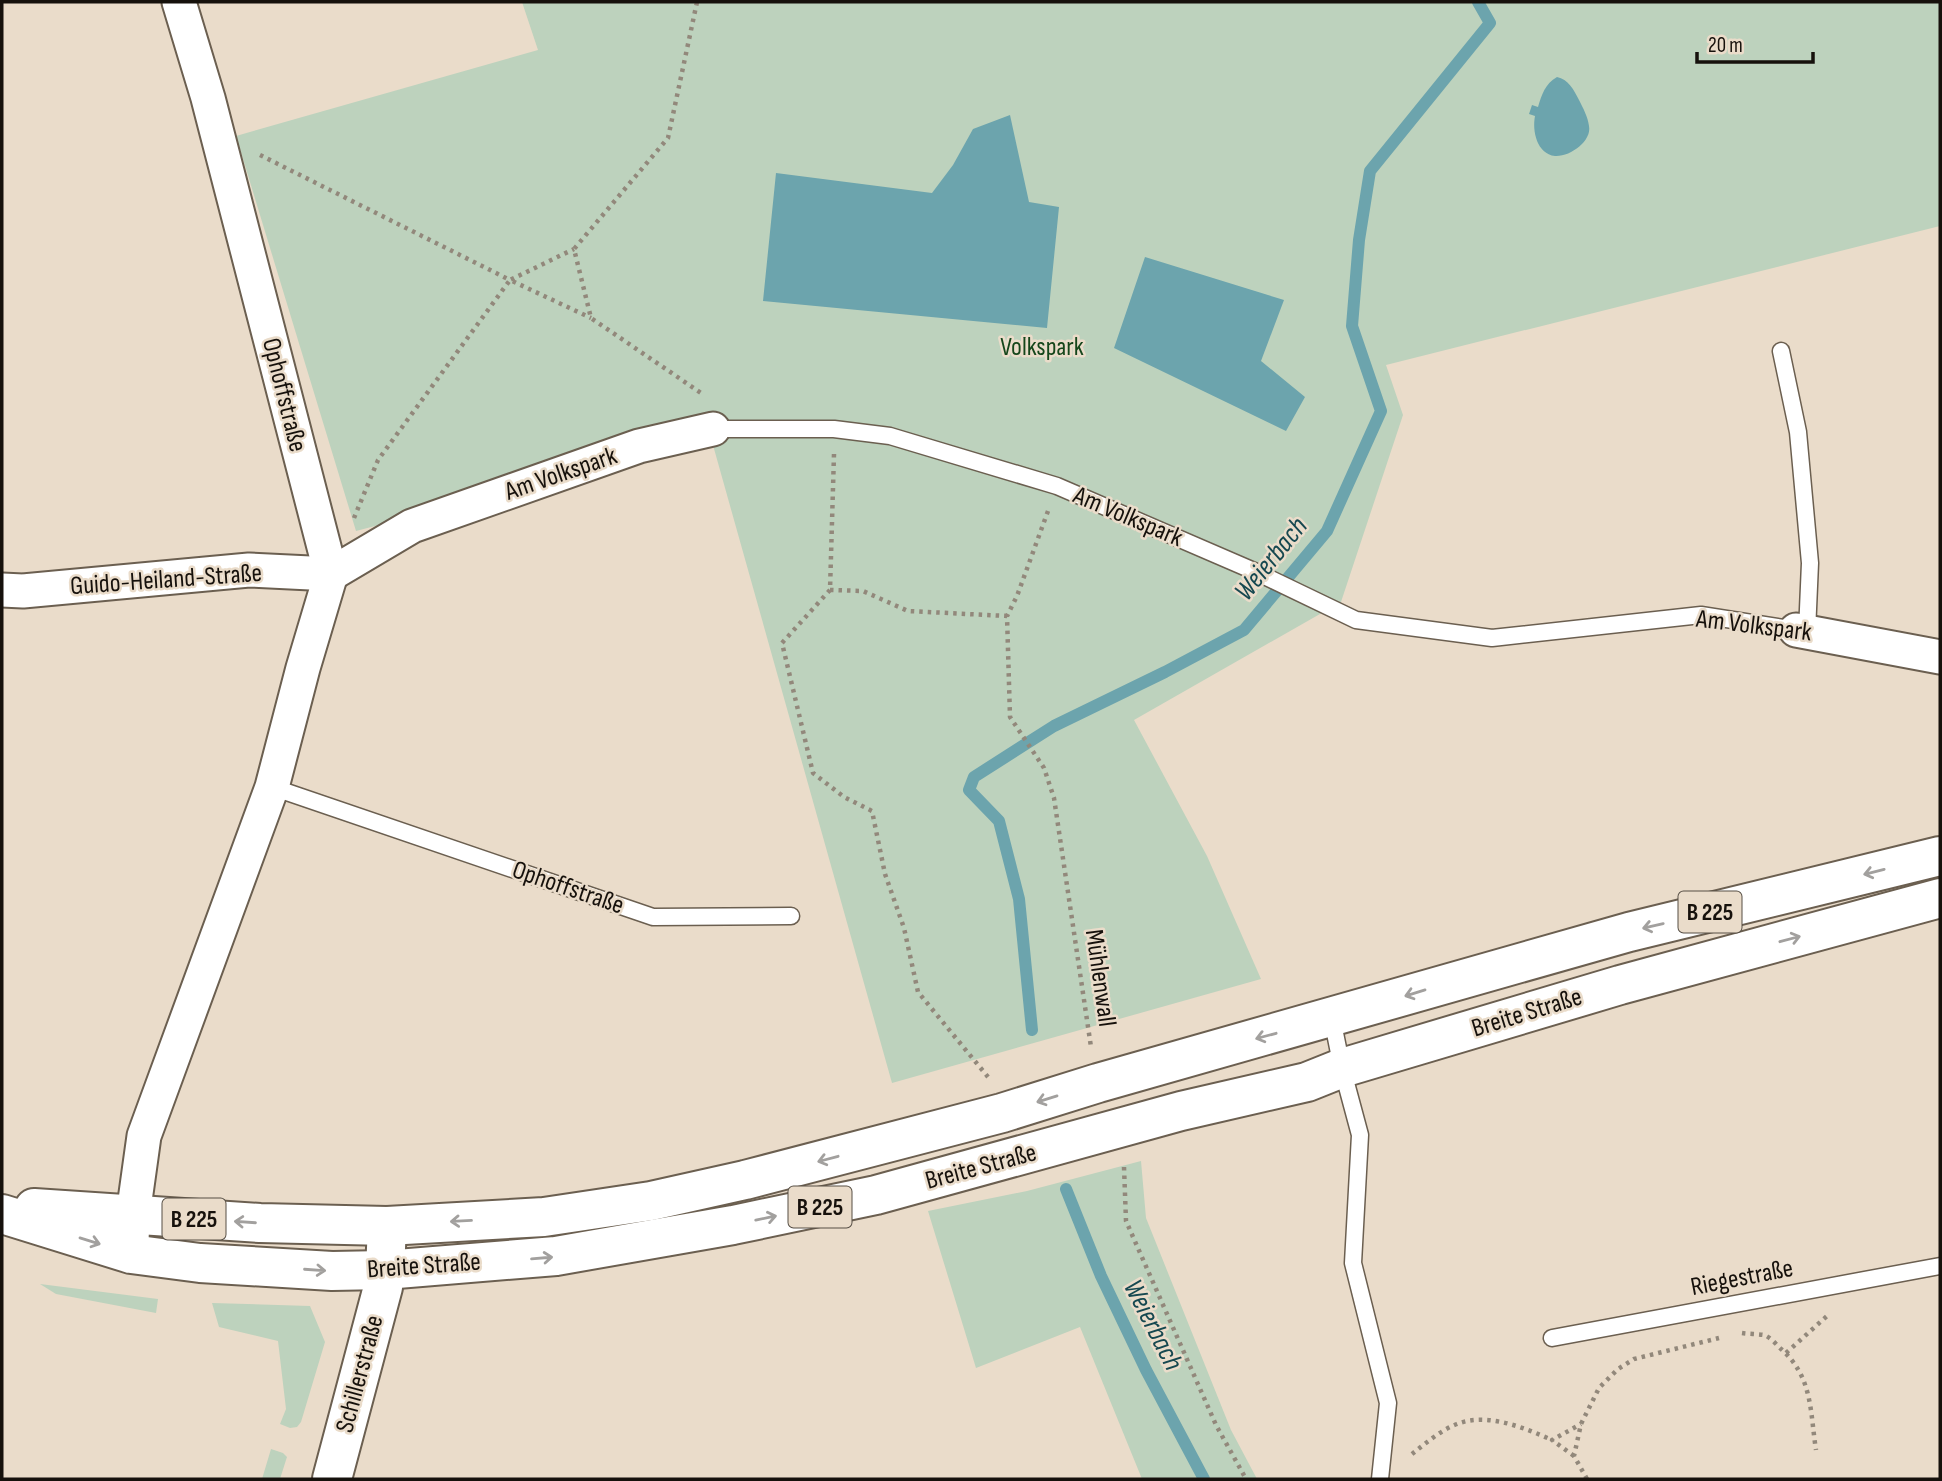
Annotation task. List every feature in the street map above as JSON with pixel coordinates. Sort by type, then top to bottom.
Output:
[{"type":"main road","name":"Breite Straße","points":[[2,1205],[260,1223],[387,1226],[544,1217],[651,1201],[745,1180],[996,1096],[1098,1083],[1629,932],[1940,856]]},
{"type":"main road","name":"Breite Straße","points":[[2,1214],[131,1254],[200,1263],[332,1271],[386,1270],[556,1256],[733,1225],[863,1198],[1181,1111],[1307,1082],[1342,1068],[1620,985],[1940,898]]},
{"type":"main road","name":"Schillerstraße","points":[[332,1479],[383,1287],[387,1226]]},
{"type":"street","name":"Ophoffstraße","points":[[179,2],[208,98],[331,574]]},
{"type":"street","name":"Am Volkspark","points":[[331,574],[412,526],[639,446],[713,429]]},
{"type":"street","name":"Guido-Heiland-Straße","points":[[2,590],[23,591],[249,570],[331,574]]},
{"type":"street","points":[[131,1254],[133,1215],[144,1136],[272,788],[331,574]]},
{"type":"street","name":"Am Volkspark","points":[[1802,631],[1940,657]]},
{"type":"lane","points":[[1781,351],[1798,432],[1810,563],[1802,631]]},
{"type":"lane","name":"Am Volkspark","points":[[713,429],[834,429],[890,436],[1057,486],[1254,571],[1356,620],[1492,638],[1701,615],[1802,631]]},
{"type":"lane","name":"Ophoffstraße","points":[[272,788],[653,917],[791,916]]},
{"type":"lane","points":[[1332,1018],[1360,1135],[1353,1263],[1388,1403],[1381,1472]]},
{"type":"lane","name":"Riegestraße","points":[[1552,1338],[1940,1266]]},
{"type":"path","points":[[331,574],[378,460],[510,280],[574,249],[668,138],[697,2]]},
{"type":"path","points":[[253,152],[591,318],[704,395],[713,429]]},
{"type":"path","points":[[574,249],[591,318]]},
{"type":"path","points":[[834,429],[830,590],[782,643],[813,773],[844,797],[872,811],[886,874],[904,928],[918,992],[996,1096]]},
{"type":"path","points":[[830,590],[863,591],[908,611],[1007,617],[1052,500]]},
{"type":"path","name":"Mühlenwall","points":[[1007,617],[1010,717],[1044,768],[1055,798],[1091,1051]]},
{"type":"path","points":[[1124,1157],[1126,1221],[1216,1424],[1246,1479]]},
{"type":"path","points":[[1786,1353],[1828,1315]]},
{"type":"path","points":[[1740,1333],[1766,1336],[1786,1353],[1803,1375],[1810,1398],[1816,1450]]},
{"type":"path","points":[[1574,1456],[1581,1424],[1599,1388],[1618,1369],[1634,1359],[1727,1336]]},
{"type":"path","points":[[1381,1472],[1458,1423],[1485,1420],[1527,1429],[1552,1440],[1574,1456],[1587,1479]]},
{"type":"path","points":[[1552,1440],[1581,1424]]},
{"type":"green space","name":"Volkspark","points":[[522,2],[1940,2],[1940,226],[1386,365],[1403,415],[1341,602],[1134,720],[1207,856],[1261,979],[892,1083],[711,438],[356,531],[236,136],[538,50]]},
{"type":"green space","points":[[1141,1161],[1146,1218],[1231,1430],[1257,1479],[1142,1479],[1080,1327],[976,1368],[928,1211],[1027,1191]]},
{"type":"green space","points":[[40,1284],[158,1299],[156,1313],[56,1294]]},
{"type":"green space","points":[[212,1303],[310,1306],[325,1342],[301,1422],[297,1427],[290,1428],[280,1424],[286,1409],[278,1341],[219,1327]]},
{"type":"green space","points":[[271,1449],[287,1457],[280,1479],[262,1479]]},
{"type":"water","points":[[1557,77],[1575,92],[1589,126],[1584,142],[1561,156],[1549,154],[1540,146],[1535,135],[1535,116],[1529,114],[1532,105],[1538,107],[1547,86]]},
{"type":"water","points":[[1010,115],[1029,202],[1059,207],[1047,328],[763,301],[776,173],[932,193],[953,165],[973,129]]},
{"type":"water","points":[[1145,257],[1284,300],[1261,361],[1305,397],[1286,431],[1114,348]]},
{"type":"waterway","name":"Weierbach","points":[[1032,1030],[1019,899],[999,821],[969,790],[974,777],[1054,726],[1244,630],[1327,531],[1381,411],[1352,326],[1359,240],[1370,171],[1490,23],[1478,2]]},
{"type":"waterway","name":"Weierbach","points":[[1066,1189],[1101,1276],[1146,1370],[1204,1479]]}]
